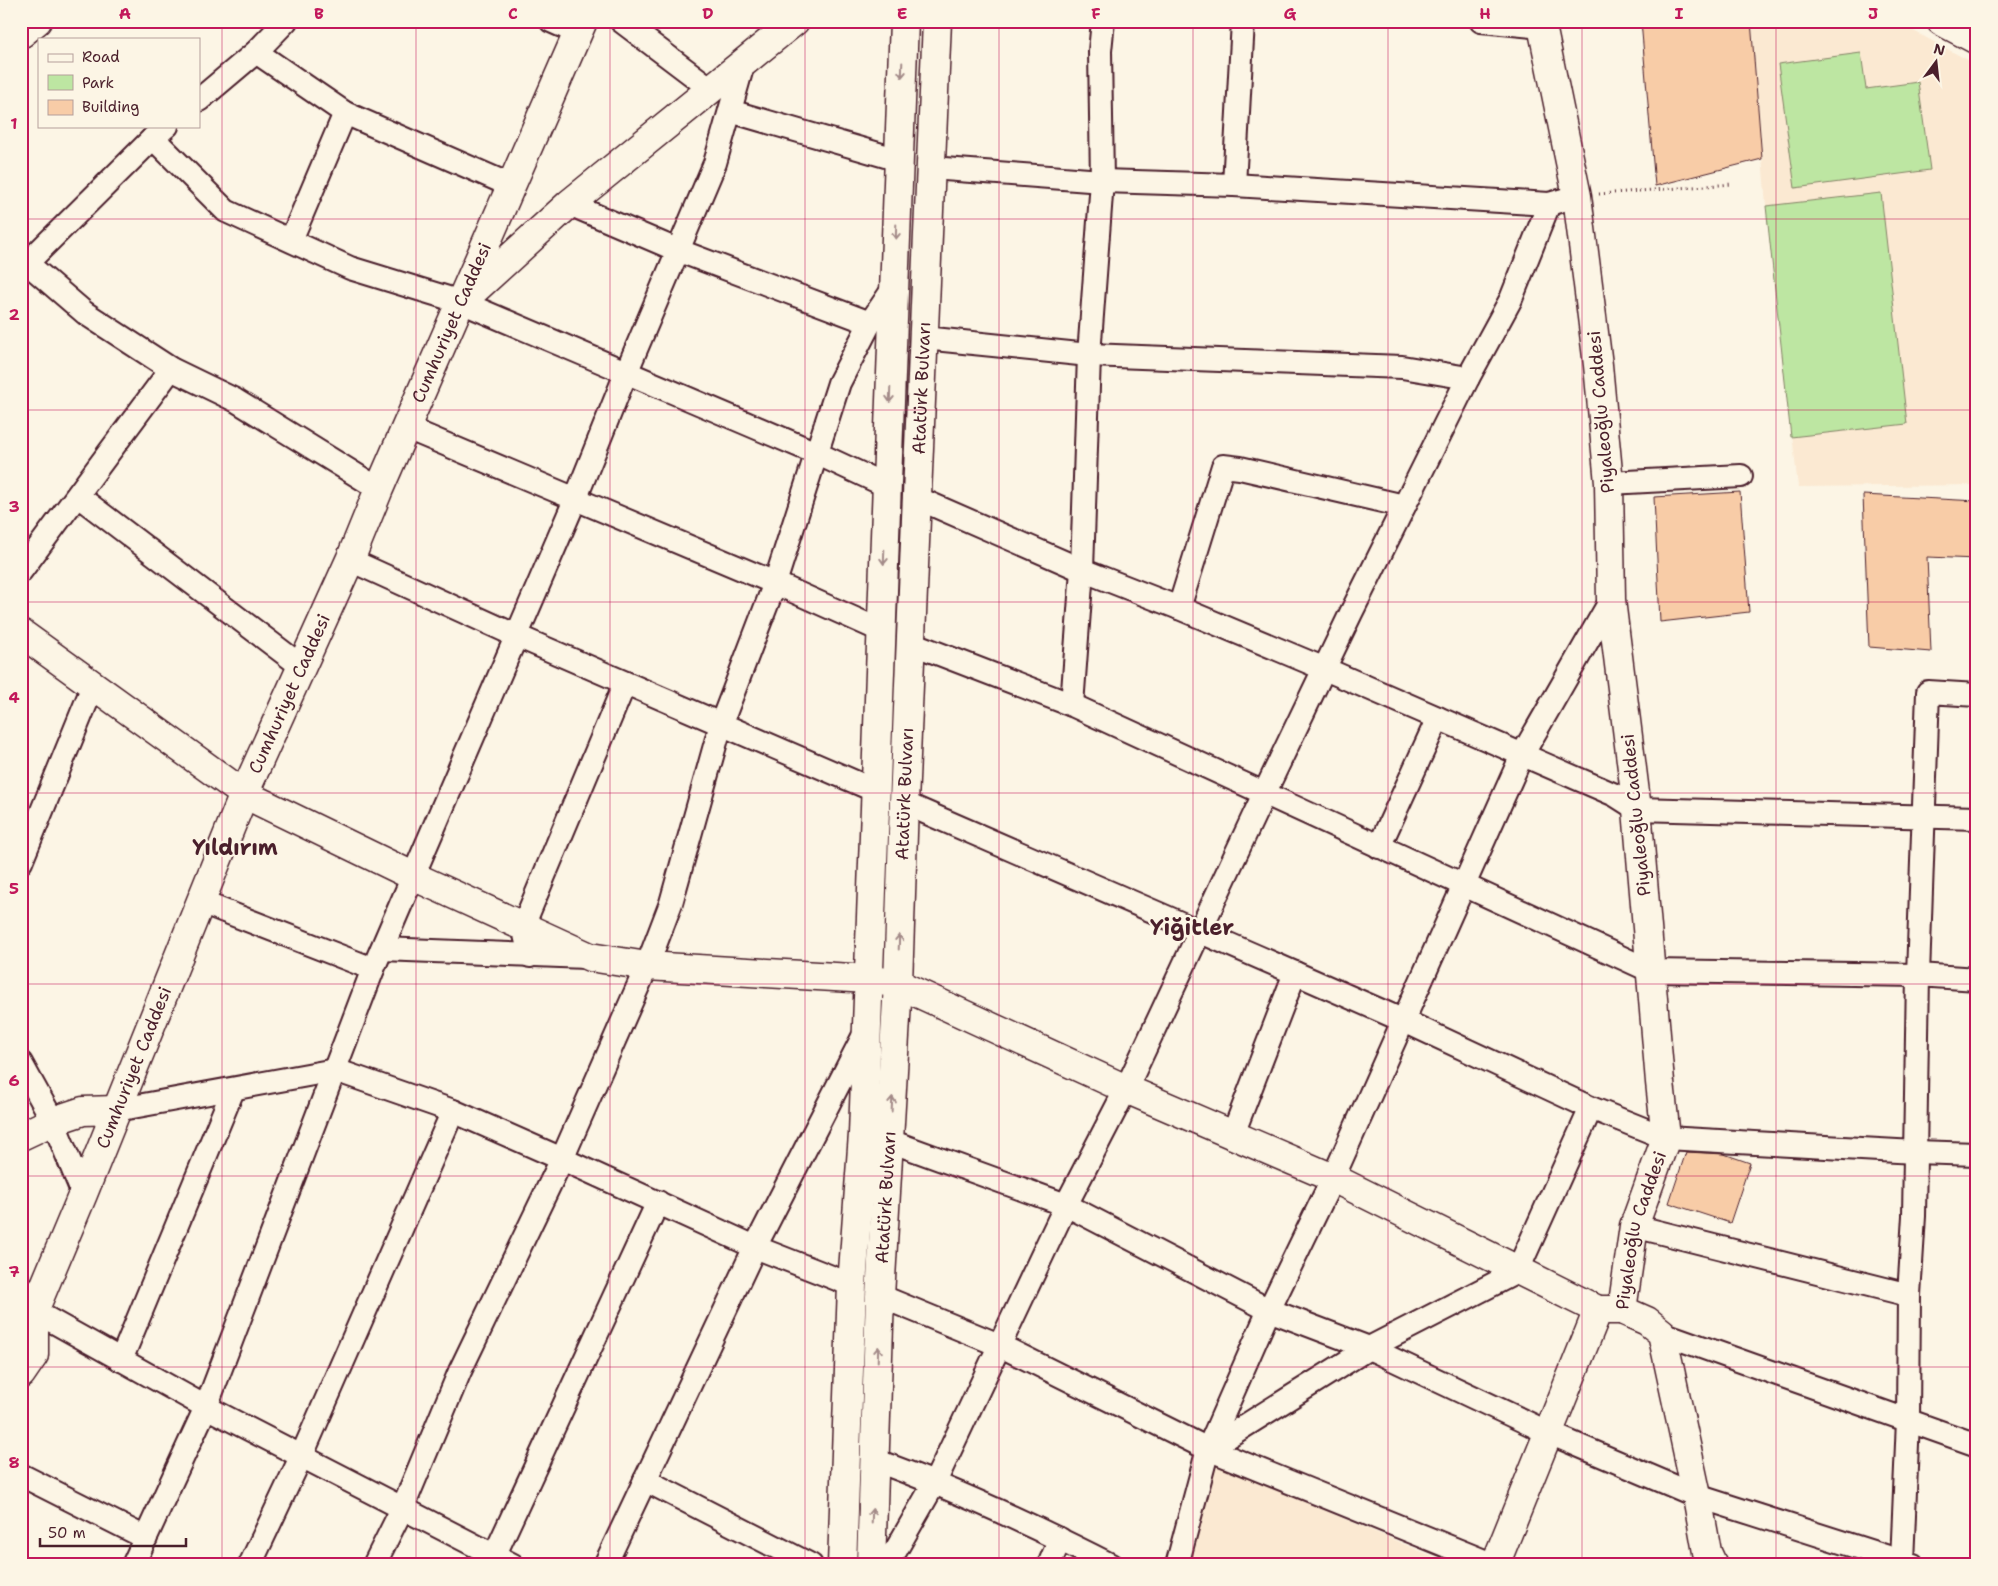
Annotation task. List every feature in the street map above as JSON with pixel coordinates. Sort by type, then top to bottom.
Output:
[{"type":"main road","points":[[21,34],[37,21]]},
{"type":"main road","points":[[461,302],[569,204],[795,21]]},
{"type":"main road","name":"Atatürk Bulvarı","points":[[842,1565],[852,1285],[864,1134],[887,486],[882,325],[895,286],[904,21]]},
{"type":"main road","name":"Atatürk Bulvarı","points":[[870,1565],[880,1296],[898,984],[937,21]]},
{"type":"main road","points":[[1941,21],[1977,40]]},
{"type":"main road","name":"Piyaleoğlu Caddesi","points":[[1494,1565],[1549,1433],[1610,1310],[1634,1226],[1666,1138],[1637,809],[1612,600],[1609,483],[1598,365],[1576,196],[1542,24]]},
{"type":"main road","name":"Cumhuriyet Caddesi","points":[[21,1374],[34,1354],[34,1311],[244,794],[350,560],[379,489],[581,27]]},
{"type":"main road","points":[[899,160],[931,168]]},
{"type":"main road","points":[[882,325],[924,338]]},
{"type":"main road","points":[[887,486],[917,498]]},
{"type":"main road","points":[[882,631],[911,643]]},
{"type":"main road","points":[[21,633],[244,794],[413,876],[590,957],[647,966],[869,979],[898,984],[1126,1089],[1333,1178],[1518,1272],[1610,1310],[1647,1321],[1662,1332],[1698,1496],[1707,1560]]},
{"type":"main road","points":[[876,790],[904,803]]},
{"type":"main road","points":[[21,1136],[54,1121],[83,1111],[116,1110]]},
{"type":"main road","points":[[864,1134],[890,1141]]},
{"type":"main road","points":[[852,1285],[880,1296]]},
{"type":"main road","points":[[846,1458],[874,1460]]},
{"type":"street","points":[[200,99],[256,52],[286,21]]},
{"type":"street","points":[[551,21],[581,27]]},
{"type":"street","points":[[620,21],[710,88]]},
{"type":"street","points":[[1072,705],[1082,570],[1089,355],[1102,181],[1100,51],[1103,21]]},
{"type":"street","points":[[1234,185],[1243,21]]},
{"type":"street","points":[[1481,21],[1542,24]]},
{"type":"street","points":[[256,52],[345,113],[512,186]]},
{"type":"street","points":[[133,1565],[206,1407],[378,959],[576,500],[626,373],[715,163],[744,61]]},
{"type":"street","points":[[730,111],[899,160]]},
{"type":"street","points":[[291,240],[345,113]]},
{"type":"street","points":[[379,489],[234,400],[171,369],[84,313],[24,260],[160,132],[226,211],[350,268],[461,302],[816,453],[887,486]]},
{"type":"street","points":[[931,168],[1102,181],[1234,185],[1549,204],[1576,196]]},
{"type":"street","points":[[374,1565],[403,1507],[460,1371],[562,1158],[647,966],[671,903],[721,724],[775,583],[839,383],[882,325],[677,250],[569,204]]},
{"type":"street","points":[[882,1565],[896,1550],[935,1482],[1066,1205],[1126,1089],[1264,794],[1404,506],[1468,378],[1511,299],[1549,204]]},
{"type":"street","points":[[924,338],[1089,355],[1402,366],[1468,378]]},
{"type":"street","points":[[21,571],[171,369]]},
{"type":"street","points":[[407,428],[775,583],[882,631]]},
{"type":"street","points":[[1179,608],[1223,466],[1240,468],[1404,506]]},
{"type":"street","points":[[1609,483],[1741,476]]},
{"type":"street","points":[[78,496],[301,666]]},
{"type":"street","points":[[917,498],[1082,570],[1325,669],[1616,795],[1637,809],[1977,818]]},
{"type":"street","points":[[350,560],[517,636],[876,790]]},
{"type":"street","points":[[1177,1565],[1208,1449],[1269,1310],[1333,1178],[1522,755],[1612,600]]},
{"type":"street","points":[[911,643],[1072,705],[1651,971],[1918,975],[1977,979]]},
{"type":"street","points":[[530,956],[523,926],[625,682]]},
{"type":"street","points":[[21,862],[93,686]]},
{"type":"street","points":[[890,1141],[1066,1205],[1269,1310],[1370,1348],[1549,1433],[1698,1496],[1907,1563],[1909,1296],[1928,692],[1977,695]]},
{"type":"street","points":[[1379,847],[1438,718]]},
{"type":"street","points":[[904,803],[1402,1020],[1591,1108],[1666,1138],[1977,1154]]},
{"type":"street","points":[[201,902],[378,959],[530,956],[590,957]]},
{"type":"street","points":[[1233,1134],[1295,974]]},
{"type":"street","points":[[605,1565],[755,1247],[867,1028]]},
{"type":"street","points":[[21,1063],[54,1121],[83,1194]]},
{"type":"street","points":[[116,1110],[335,1070],[453,1111],[562,1158],[755,1247],[852,1285]]},
{"type":"street","points":[[122,1360],[233,1090]]},
{"type":"street","points":[[1208,1449],[1370,1348],[1518,1272],[1591,1108]]},
{"type":"street","points":[[250,1565],[302,1455],[453,1111]]},
{"type":"street","points":[[21,1286],[34,1311],[206,1407],[403,1507],[499,1562],[658,1202]]},
{"type":"street","points":[[1634,1226],[1909,1296]]},
{"type":"street","points":[[880,1296],[999,1345],[1208,1449],[1494,1565]]},
{"type":"street","points":[[1662,1332],[1977,1445]]},
{"type":"street","points":[[874,1460],[935,1482],[1060,1539],[1111,1565]]},
{"type":"street","points":[[21,1474],[146,1538]]},
{"type":"street","points":[[645,1480],[811,1565]]},
{"type":"street","points":[[1049,1565],[1060,1539]]},
{"type":"path","points":[[1576,196],[1733,184]]},
{"type":"shaded area","points":[[1751,21],[1895,21],[1977,65],[1977,485],[1798,487],[1766,206]]},
{"type":"shaded area","points":[[1211,1462],[1453,1565],[1174,1565]]},
{"type":"green space","points":[[1861,53],[1866,89],[1918,82],[1930,170],[1795,188],[1778,64]]},
{"type":"green space","points":[[1881,193],[1907,424],[1791,437],[1766,206]]},
{"type":"building","points":[[1641,21],[1751,21],[1762,159],[1655,186]]},
{"type":"building","points":[[1740,492],[1749,612],[1660,622],[1654,497]]},
{"type":"building","points":[[1863,495],[1977,501],[1977,559],[1927,557],[1931,652],[1869,647]]},
{"type":"building","points":[[1686,1152],[1724,1154],[1750,1163],[1730,1223],[1669,1203]]},
{"type":"district","name":"Yıldırım","points":[[235,847]]},
{"type":"district","name":"Yiğitler","points":[[1192,927]]}]
